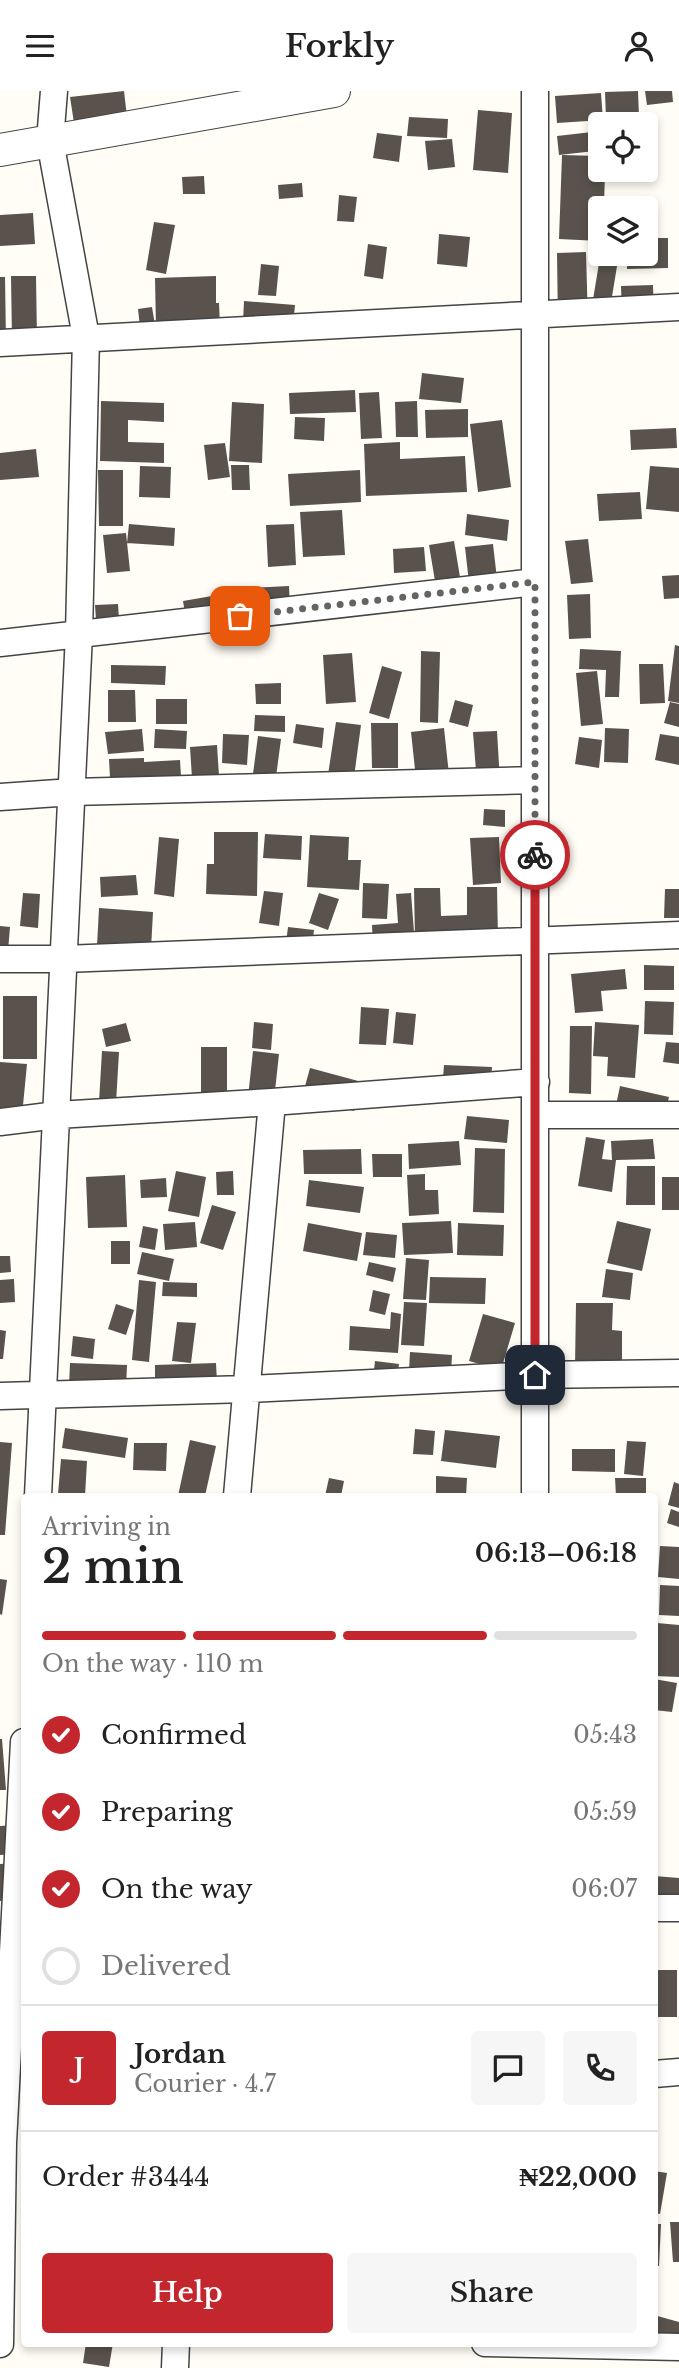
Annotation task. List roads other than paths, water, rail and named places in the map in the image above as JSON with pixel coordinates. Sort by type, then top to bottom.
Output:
[{"type":"street","points":[[38,1493],[79,634],[86,337],[50,141],[54,91]]},
{"type":"street","points":[[0,150],[277,96],[334,91]]},
{"type":"street","points":[[535,91],[535,1493]]},
{"type":"street","points":[[0,343],[679,307]]},
{"type":"street","points":[[0,643],[535,582]]},
{"type":"street","points":[[0,797],[72,792],[535,780]]},
{"type":"street","points":[[0,958],[64,959],[679,935]]},
{"type":"street","points":[[0,1122],[57,1115],[536,1082]]},
{"type":"street","points":[[237,1493],[272,1102]]},
{"type":"street","points":[[536,1115],[679,1115]]},
{"type":"street","points":[[0,1396],[247,1389],[535,1375],[679,1373]]},
{"type":"street","points":[[0,2344],[9,2142],[13,1909],[21,1788]]},
{"type":"street","points":[[658,1908],[679,1908]]},
{"type":"street","points":[[658,2074],[679,2072]]},
{"type":"street","points":[[658,2346],[679,2347]]},
{"type":"street","points":[[175,2368],[176,2347]]},
{"type":"street","points":[[522,2368],[523,2347]]}]
